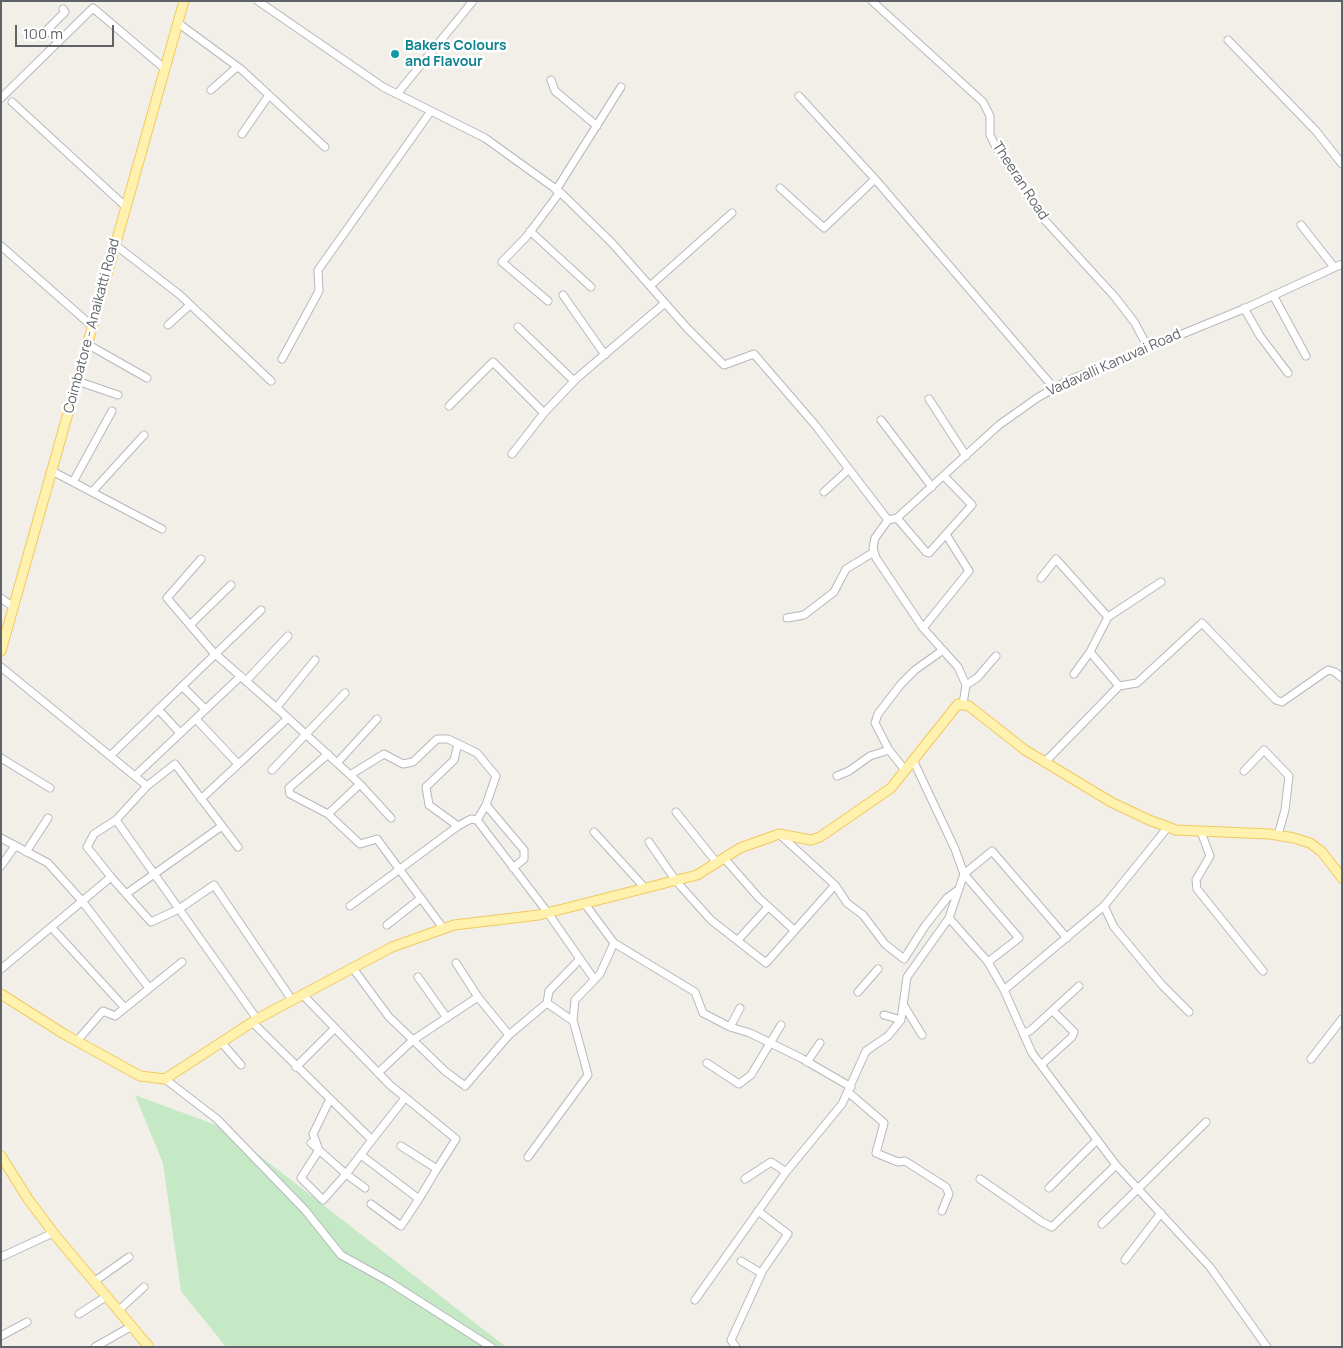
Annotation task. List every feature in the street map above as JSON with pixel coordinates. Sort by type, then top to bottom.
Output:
[{"type":"main road","name":"Coimbatore - Anaikatti Road","points":[[1,651],[114,244],[184,1]]},
{"type":"main road","points":[[1,994],[77,1041],[140,1076],[165,1079],[254,1020],[392,947],[443,928],[548,913],[676,881],[697,875],[740,848],[778,834],[811,840],[820,837],[891,788],[954,706],[963,704],[1018,745],[1111,802],[1176,830],[1278,835],[1310,843],[1322,852],[1342,878]]},
{"type":"main road","points":[[1,1156],[28,1199],[53,1233],[149,1347]]},
{"type":"street","points":[[258,1],[332,54],[398,94],[485,138],[558,191],[612,243],[665,303],[724,365],[754,354],[816,426],[888,520],[875,538],[874,552],[880,566],[923,628],[958,667],[966,686],[963,704]]},
{"type":"street","points":[[398,94],[472,1]]},
{"type":"street","name":"Theeran Road","points":[[872,1],[983,102],[990,116],[990,135],[1041,216],[1115,297],[1135,322],[1147,346]]},
{"type":"street","points":[[1,98],[93,8],[164,68]]},
{"type":"street","points":[[58,42],[48,29],[65,12],[63,9]]},
{"type":"street","points":[[178,23],[237,67],[325,148]]},
{"type":"street","points":[[1228,40],[1316,131],[1342,164]]},
{"type":"street","points":[[211,90],[237,67]]},
{"type":"street","points":[[551,80],[555,91],[597,126]]},
{"type":"street","points":[[548,301],[502,262],[530,231],[558,191],[621,87]]},
{"type":"street","points":[[242,134],[269,95]]},
{"type":"street","points":[[799,96],[876,179],[1054,388]]},
{"type":"street","points":[[12,102],[125,206]]},
{"type":"street","points":[[282,359],[319,291],[318,270],[431,111]]},
{"type":"street","points":[[780,188],[824,228],[876,179]]},
{"type":"street","points":[[650,286],[732,212]]},
{"type":"street","points":[[1301,225],[1334,267]]},
{"type":"street","points":[[530,231],[590,287]]},
{"type":"street","points":[[114,244],[190,305],[271,381]]},
{"type":"street","points":[[1,246],[92,326]]},
{"type":"street","name":"Vadavalli Kanuvai Road","points":[[888,520],[897,518],[999,425],[1054,388],[1147,346],[1244,308],[1342,264]]},
{"type":"street","points":[[563,295],[605,355]]},
{"type":"street","points":[[1273,295],[1306,356]]},
{"type":"street","points":[[512,454],[544,413],[574,381],[665,303]]},
{"type":"street","points":[[168,324],[190,305]]},
{"type":"street","points":[[1244,308],[1260,336],[1288,373]]},
{"type":"street","points":[[518,328],[574,381]]},
{"type":"street","points":[[87,344],[147,378]]},
{"type":"street","points":[[449,406],[492,362],[544,413]]},
{"type":"street","points":[[77,381],[118,395]]},
{"type":"street","points":[[929,399],[966,456]]},
{"type":"street","points":[[73,482],[112,411]]},
{"type":"street","points":[[880,420],[932,487]]},
{"type":"street","points":[[92,492],[144,435]]},
{"type":"street","points":[[824,492],[849,469]]},
{"type":"street","points":[[52,471],[162,529]]},
{"type":"street","points":[[897,518],[926,552],[929,553],[947,536],[972,505],[944,476]]},
{"type":"street","points":[[923,628],[969,571],[947,536]]},
{"type":"street","points":[[787,618],[804,615],[834,592],[846,569],[874,552]]},
{"type":"street","points":[[201,559],[167,598],[215,654],[328,754],[360,784],[391,818]]},
{"type":"street","points":[[1041,578],[1056,559],[1108,617]]},
{"type":"street","points":[[1074,674],[1090,652],[1108,617],[1161,582]]},
{"type":"street","points":[[190,625],[231,585]]},
{"type":"street","points":[[1,598],[13,607]]},
{"type":"street","points":[[110,756],[261,610]]},
{"type":"street","points":[[1046,762],[1119,686],[1137,683],[1202,623],[1276,700],[1282,702],[1328,670],[1335,672],[1342,678]]},
{"type":"street","points":[[135,776],[288,636]]},
{"type":"street","points":[[905,770],[889,750],[875,723],[878,714],[915,670],[943,650]]},
{"type":"street","points":[[1090,652],[1119,686]]},
{"type":"street","points":[[966,686],[977,678],[996,656]]},
{"type":"street","points":[[276,708],[315,660]]},
{"type":"street","points":[[1,667],[148,786]]},
{"type":"street","points":[[182,686],[205,710]]},
{"type":"street","points":[[272,770],[307,736],[344,693]]},
{"type":"street","points":[[158,709],[180,733]]},
{"type":"street","points":[[201,799],[288,718]]},
{"type":"street","points":[[196,719],[238,764]]},
{"type":"street","points":[[337,763],[377,719]]},
{"type":"street","points":[[350,775],[384,754],[403,764],[413,762],[437,739],[448,739],[477,753],[496,776],[486,805],[477,820]]},
{"type":"street","points":[[458,744],[454,760],[426,787],[429,805],[458,826]]},
{"type":"street","points":[[837,776],[849,771],[870,756],[889,750]]},
{"type":"street","points":[[1244,771],[1264,750],[1289,776],[1285,810],[1278,835]]},
{"type":"street","points":[[328,754],[289,788],[290,794],[328,814],[360,844],[377,839],[443,928]]},
{"type":"street","points":[[1,758],[50,788]]},
{"type":"street","points":[[913,760],[955,849],[964,874],[1019,938],[988,962]]},
{"type":"street","points":[[238,847],[175,764],[148,786],[116,820],[94,834],[87,847],[150,922],[179,909],[214,884],[292,1000]]},
{"type":"street","points":[[328,814],[360,784]]},
{"type":"street","points":[[486,805],[524,850],[524,859],[514,868]]},
{"type":"street","points":[[676,812],[720,861],[794,930]]},
{"type":"street","points":[[26,852],[48,818]]},
{"type":"street","points":[[350,906],[398,868],[458,826],[471,819],[477,820],[548,913],[594,979]]},
{"type":"street","points":[[116,820],[254,1020],[296,1067],[372,1140]]},
{"type":"street","points":[[126,894],[222,826]]},
{"type":"street","points":[[1004,990],[1104,906],[1168,827]]},
{"type":"street","points":[[594,832],[645,888]]},
{"type":"street","points":[[1201,832],[1210,856],[1196,880],[1197,889],[1263,971]]},
{"type":"street","points":[[778,834],[834,885],[848,903],[863,915],[885,944],[904,959],[925,926],[947,898],[958,890]]},
{"type":"street","points":[[1,838],[48,863],[82,901],[149,988]]},
{"type":"street","points":[[649,842],[676,881],[711,920],[766,963],[794,930],[810,916],[834,885]]},
{"type":"street","points":[[1,866],[15,846]]},
{"type":"street","points":[[696,1300],[786,1172],[842,1104],[866,1051],[888,1036],[901,1020],[907,977],[948,918],[964,874],[992,851],[1067,938]]},
{"type":"street","points":[[1,969],[111,877]]},
{"type":"street","points":[[387,925],[421,898]]},
{"type":"street","points":[[585,904],[614,943],[695,992],[703,1014],[770,1043],[807,1062],[850,1089],[884,1124],[876,1152],[898,1162],[905,1161],[946,1187],[948,1194],[942,1211]]},
{"type":"street","points":[[1104,906],[1114,927],[1162,985],[1189,1012]]},
{"type":"street","points":[[738,940],[768,907]]},
{"type":"street","points":[[948,918],[988,962],[1004,990],[1032,1053],[1116,1165],[1210,1267],[1267,1347]]},
{"type":"street","points":[[52,928],[125,1008]]},
{"type":"street","points":[[528,1157],[588,1075],[573,1021],[575,1000],[600,974],[614,943]]},
{"type":"street","points":[[352,967],[389,1017],[445,1071],[466,1086],[509,1035],[547,1002],[549,991],[579,960]]},
{"type":"street","points":[[77,1041],[103,1011],[116,1016],[182,962]]},
{"type":"street","points":[[456,963],[478,997],[509,1035]]},
{"type":"street","points":[[858,992],[878,969]]},
{"type":"street","points":[[418,977],[447,1018]]},
{"type":"street","points":[[1023,1034],[1053,1011],[1079,986]]},
{"type":"street","points":[[302,994],[378,1073],[456,1140],[401,1226],[371,1204]]},
{"type":"street","points":[[378,1073],[413,1040],[478,997]]},
{"type":"street","points":[[547,1002],[573,1021]]},
{"type":"street","points":[[903,1004],[922,1035]]},
{"type":"street","points":[[730,1027],[740,1008]]},
{"type":"street","points":[[1041,1065],[1072,1037],[1074,1032],[1053,1011]]},
{"type":"street","points":[[884,1015],[901,1020]]},
{"type":"street","points":[[1311,1059],[1341,1022]]},
{"type":"street","points":[[707,1063],[739,1084],[751,1075],[780,1025]]},
{"type":"street","points":[[296,1067],[334,1029]]},
{"type":"street","points":[[220,1042],[241,1065]]},
{"type":"street","points":[[807,1062],[820,1043]]},
{"type":"street","points":[[165,1079],[217,1119],[305,1210],[341,1255],[388,1281],[491,1347]]},
{"type":"street","points":[[319,1150],[300,1178],[323,1200],[346,1174],[405,1098]]},
{"type":"street","points":[[319,1150],[313,1134],[330,1099]]},
{"type":"street","points":[[1102,1224],[1206,1122]]},
{"type":"street","points":[[1049,1188],[1098,1140]]},
{"type":"street","points":[[311,1144],[365,1188]]},
{"type":"street","points":[[402,1146],[437,1169]]},
{"type":"street","points":[[361,1155],[419,1199]]},
{"type":"street","points":[[746,1179],[771,1162],[786,1172]]},
{"type":"street","points":[[980,1179],[1042,1222],[1052,1226],[1116,1165]]},
{"type":"street","points":[[736,1347],[731,1340],[761,1273],[788,1234],[758,1210]]},
{"type":"street","points":[[1125,1260],[1161,1213]]},
{"type":"street","points":[[1,1258],[53,1233]]},
{"type":"street","points":[[95,1281],[129,1257]]},
{"type":"street","points":[[741,1261],[761,1273]]},
{"type":"street","points":[[119,1310],[144,1287]]},
{"type":"street","points":[[79,1314],[107,1296]]},
{"type":"street","points":[[1,1336],[27,1322]]},
{"type":"street","points":[[95,1347],[132,1326]]},
{"type":"green space","points":[[135,1095],[224,1128],[506,1347],[226,1347],[181,1291],[163,1163]]},
{"type":"place","name":"Bakers Colours and Flavour","points":[[395,54]]}]
